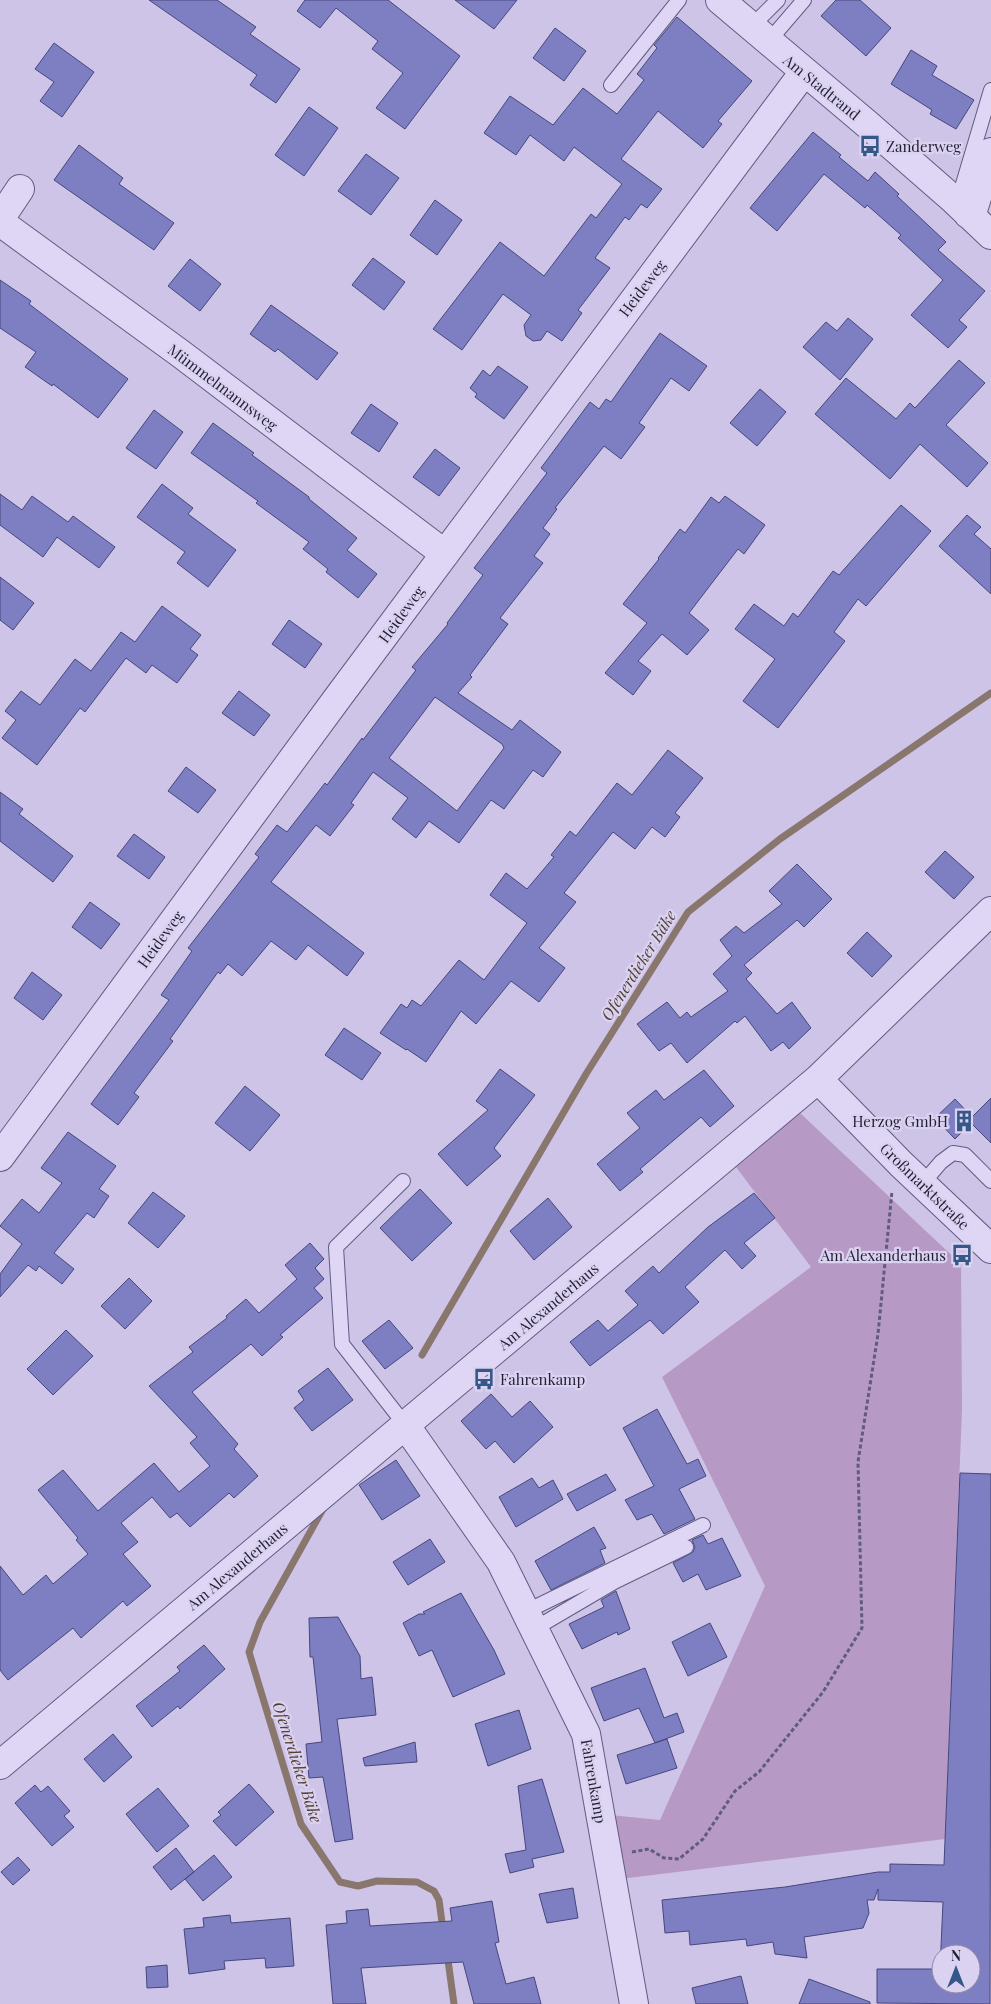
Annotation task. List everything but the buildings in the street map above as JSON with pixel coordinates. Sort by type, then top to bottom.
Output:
[{"type":"street","name":"Am Stadtrand","points":[[720,0],[759,35],[867,124],[991,235]]},
{"type":"street","name":"Heideweg","points":[[0,1157],[804,72]]},
{"type":"street","points":[[961,207],[974,207],[991,152]]},
{"type":"street","points":[[0,220],[20,189]]},
{"type":"street","name":"Mümmelmannsweg","points":[[0,220],[445,554]]},
{"type":"street","name":"Am Alexanderhaus","points":[[0,1765],[818,1079],[991,911]]},
{"type":"street","name":"Großmarktstraße","points":[[818,1079],[900,1164],[991,1249]]},
{"type":"street","name":"Fahrenkamp","points":[[406,1426],[500,1562],[586,1734],[634,2004]]},
{"type":"lane","points":[[611,85],[679,0]]},
{"type":"lane","points":[[759,35],[778,0]]},
{"type":"lane","points":[[759,35],[804,0]]},
{"type":"lane","points":[[961,207],[960,194],[991,90]]},
{"type":"lane","points":[[922,1184],[941,1162],[953,1153],[965,1155],[991,1181]]},
{"type":"lane","points":[[403,1181],[336,1247],[342,1344],[406,1426]]},
{"type":"lane","points":[[530,1620],[703,1525]]},
{"type":"lane","points":[[530,1620],[686,1547]]},
{"type":"path","points":[[607,1856],[649,1849],[664,1858],[679,1859],[704,1839],[735,1791],[759,1772],[823,1692],[862,1628],[858,1462],[878,1334],[893,1188],[900,1164]]},
{"type":"shaded area","points":[[800,1113],[961,1264],[962,1409],[945,1839],[612,1880],[600,1814],[660,1820],[765,1586],[662,1377],[811,1267],[736,1167]]},
{"type":"waterway","name":"Ofenerdieker Bäke","points":[[422,1355],[586,1074],[688,912],[780,839],[991,693]]},
{"type":"waterway","name":"Ofenerdieker Bäke","points":[[323,1509],[260,1622],[249,1652],[301,1824],[340,1882],[358,1886],[377,1881],[417,1882],[434,1891],[439,1900],[443,1930]]},
{"type":"waterway","name":"Ofenerdieker Bäke","points":[[447,1953],[454,2004]]},
{"type":"place","name":"Zanderweg","points":[[870,146]]},
{"type":"place","name":"Herzog GmbH","points":[[964,1121]]},
{"type":"place","name":"Am Alexanderhaus","points":[[962,1255]]},
{"type":"place","name":"Fahrenkamp","points":[[484,1379]]}]
